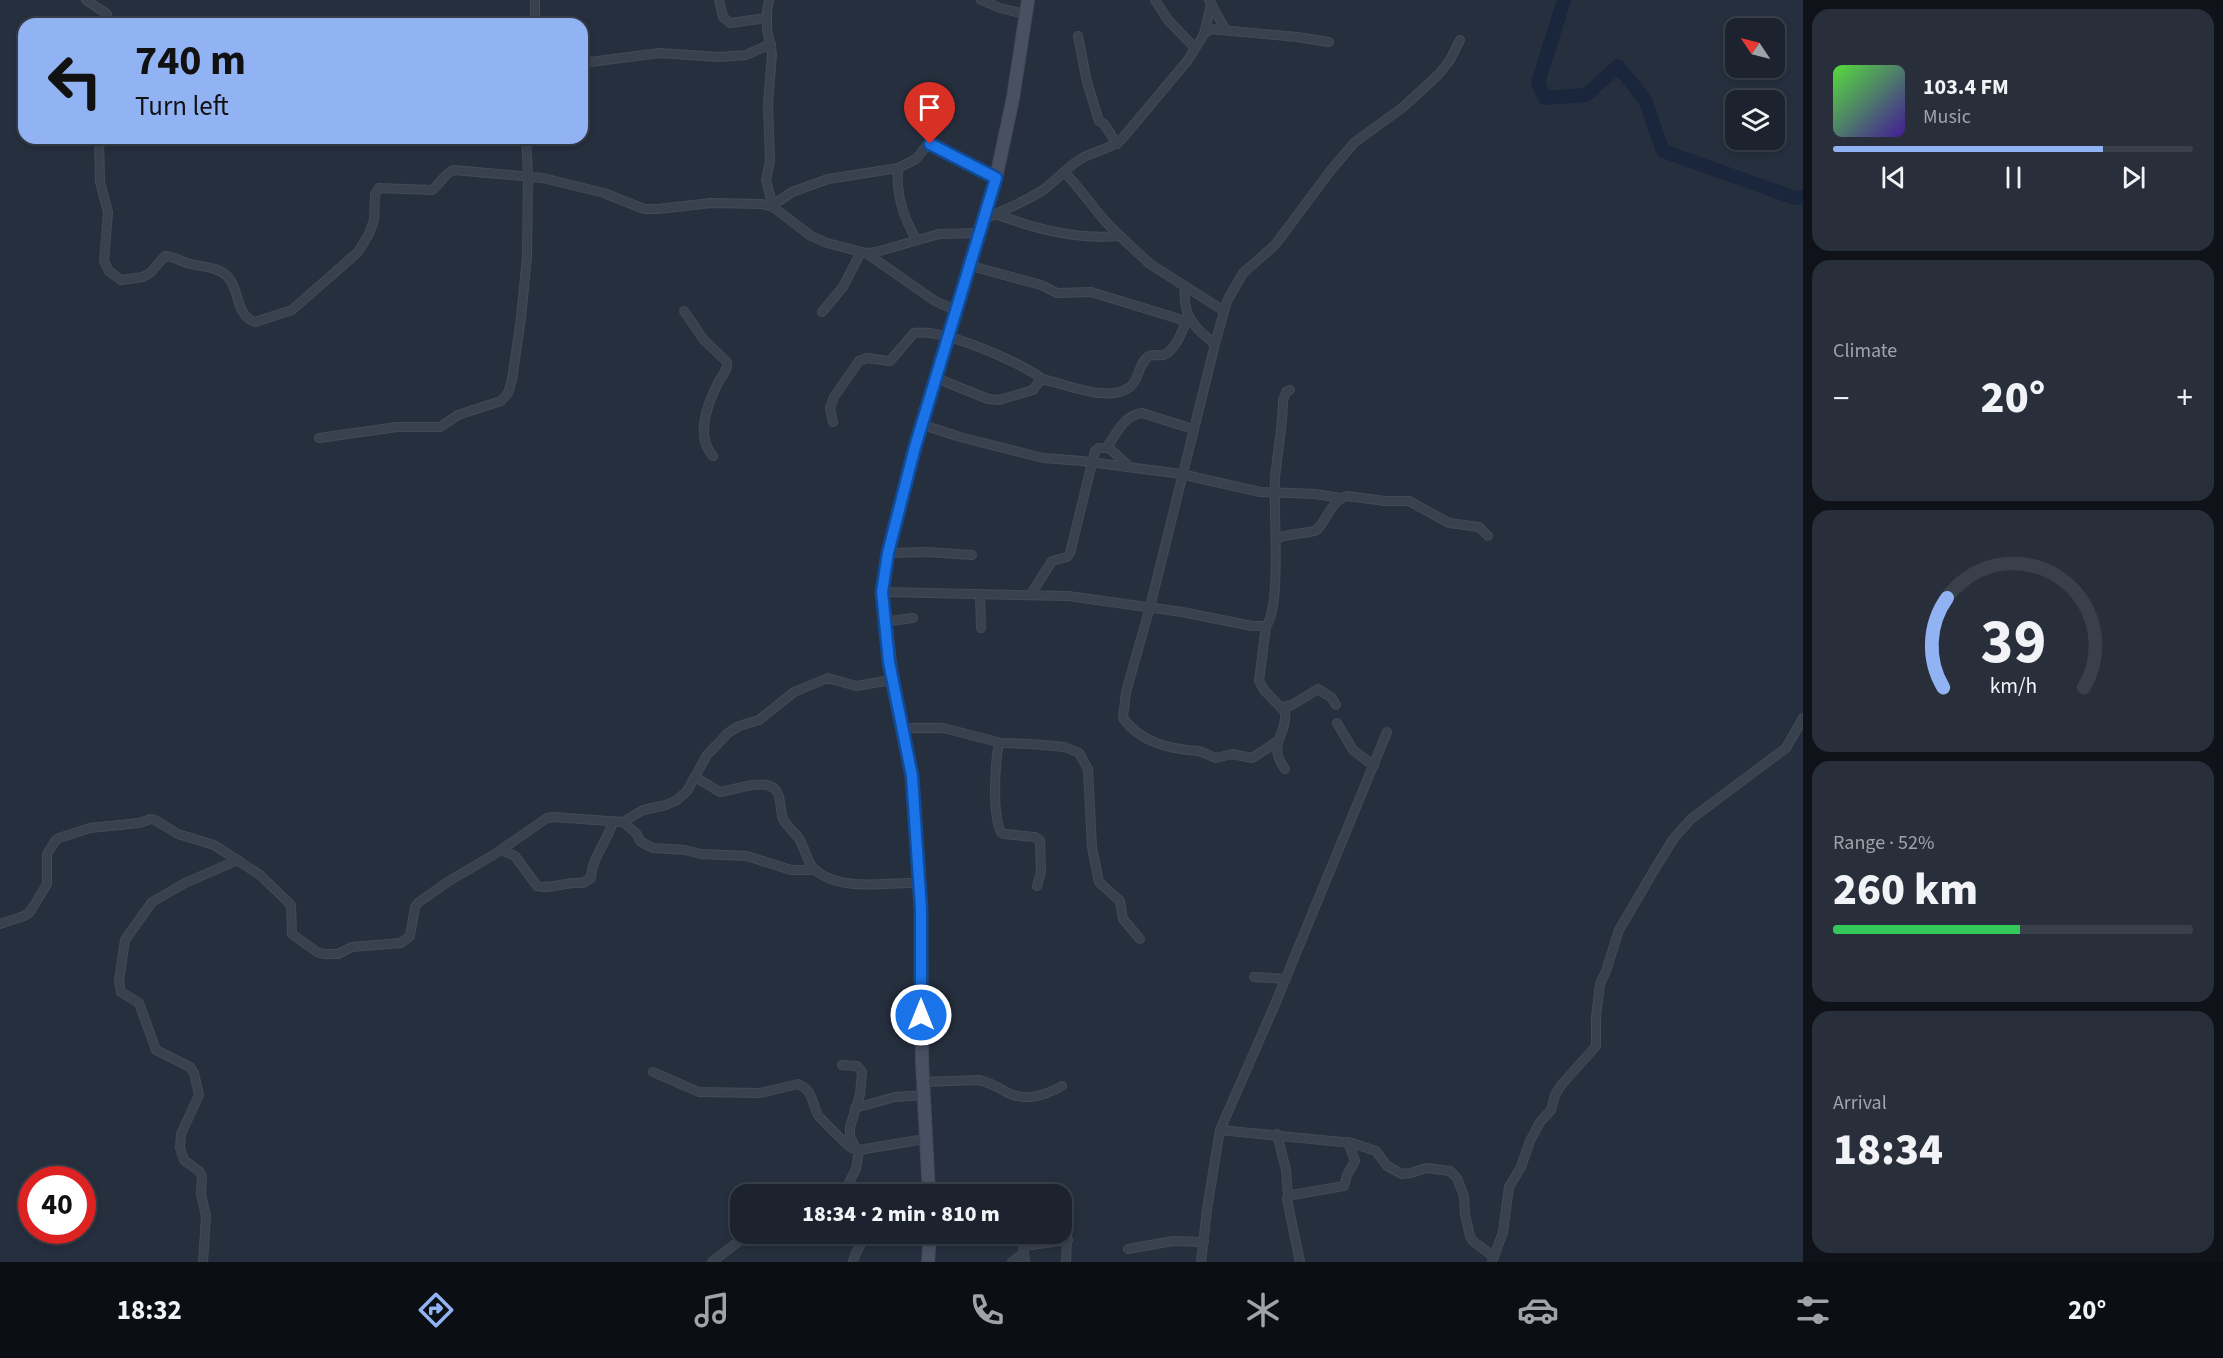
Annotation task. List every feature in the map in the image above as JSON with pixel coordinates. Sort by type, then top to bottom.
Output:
[{"type":"street","points":[[86,0],[107,14],[108,18]]},
{"type":"street","points":[[535,18],[536,0]]},
{"type":"street","points":[[719,0],[723,17],[730,23],[767,18]]},
{"type":"street","points":[[769,0],[767,18],[772,54],[768,104],[770,162],[766,180],[773,206]]},
{"type":"street","points":[[981,0],[1025,14]]},
{"type":"street","points":[[928,1184],[925,1139],[921,909],[912,776],[892,680],[882,592],[888,553],[915,447],[955,310],[980,233],[989,216],[1013,98],[1028,0]]},
{"type":"street","points":[[1155,0],[1168,20],[1194,47]]},
{"type":"street","points":[[1203,34],[1210,3]]},
{"type":"street","points":[[1210,3],[1225,29]]},
{"type":"street","points":[[989,216],[1042,190],[1085,157],[1117,144],[1188,60],[1203,34],[1210,29],[1329,42]]},
{"type":"street","points":[[1078,36],[1087,82],[1099,121],[1104,124],[1117,144]]},
{"type":"street","points":[[1278,741],[1252,758],[1232,754],[1216,758],[1201,751],[1186,752],[1173,746],[1158,745],[1133,729],[1123,718],[1134,659],[1150,607],[1181,474],[1231,290],[1243,273],[1275,245],[1330,170],[1355,142],[1402,108],[1438,75],[1450,60],[1460,40]]},
{"type":"street","points":[[588,62],[660,53],[718,57],[746,55],[771,44]]},
{"type":"street","points":[[99,144],[100,182],[108,212],[104,261],[114,277],[126,281],[152,272],[165,256],[217,269],[227,276],[232,284],[244,316],[255,322],[292,310],[358,252],[374,220],[375,194],[379,188],[432,190],[449,172],[454,170],[543,178],[604,193],[644,209],[711,203],[773,206],[811,236],[827,243],[864,252],[876,252],[946,233],[980,233]]},
{"type":"street","points":[[319,438],[397,427],[440,427],[458,415],[491,405],[506,396],[512,380],[527,257],[526,144]]},
{"type":"street","points":[[773,206],[792,192],[828,179],[898,168],[916,159],[926,145],[930,144],[996,178]]},
{"type":"street","points":[[898,168],[897,192],[908,225],[917,240]]},
{"type":"street","points":[[1065,173],[1120,236],[1150,264],[1224,311]]},
{"type":"street","points":[[989,216],[1048,232],[1093,238],[1120,236]]},
{"type":"street","points":[[864,252],[935,301],[955,310]]},
{"type":"street","points":[[822,312],[843,287],[864,252]]},
{"type":"street","points":[[971,266],[1041,285],[1057,293],[1091,292],[1187,319],[1215,344]]},
{"type":"street","points":[[936,378],[988,399],[999,400],[1033,390],[1038,380],[1087,392],[1124,390],[1133,385],[1144,362],[1149,357],[1169,351],[1187,319],[1185,286]]},
{"type":"street","points":[[684,311],[704,340],[727,362],[727,371],[716,389],[703,428],[706,446],[713,456]]},
{"type":"street","points":[[832,422],[830,408],[834,397],[859,361],[867,358],[890,361],[914,333],[948,337],[1024,366],[1044,380]]},
{"type":"street","points":[[1285,769],[1277,757],[1278,741],[1286,721],[1286,712],[1264,690],[1259,681],[1266,626],[1272,616],[1276,539],[1275,494],[1283,400],[1286,392],[1290,390]]},
{"type":"street","points":[[1107,447],[1125,420],[1137,413],[1193,429]]},
{"type":"street","points":[[923,425],[1018,453],[1181,474],[1251,491],[1275,494],[1316,494],[1341,498],[1359,496],[1385,501],[1409,501],[1449,523],[1479,527],[1488,536]]},
{"type":"street","points":[[1031,594],[1052,561],[1067,557],[1070,553],[1091,462],[1097,448],[1107,447],[1113,450],[1131,467]]},
{"type":"street","points":[[1276,539],[1289,534],[1306,534],[1317,530],[1341,498]]},
{"type":"street","points":[[888,553],[926,552],[972,555]]},
{"type":"street","points":[[882,592],[1068,596],[1150,607],[1252,626],[1266,626]]},
{"type":"street","points":[[980,595],[981,628]]},
{"type":"street","points":[[884,622],[913,618]]},
{"type":"street","points":[[501,850],[515,856],[537,886],[549,888],[571,882],[583,883],[591,878],[595,858],[618,822],[638,812],[677,800],[687,791],[707,755],[728,733],[740,726],[759,720],[804,687],[828,678],[856,686],[892,680]]},
{"type":"street","points":[[1282,706],[1292,705],[1318,689],[1332,698],[1336,705]]},
{"type":"street","points":[[1220,1130],[1348,1142],[1376,1151],[1387,1166],[1402,1174],[1426,1168],[1443,1168],[1454,1173],[1464,1196],[1464,1214],[1470,1236],[1493,1260],[1503,1232],[1509,1187],[1521,1167],[1530,1141],[1540,1122],[1551,1110],[1555,1095],[1562,1084],[1596,1046],[1596,1017],[1600,984],[1619,930],[1630,909],[1686,823],[1786,748],[1803,718]]},
{"type":"street","points":[[1337,723],[1353,750],[1374,766]]},
{"type":"street","points":[[903,728],[943,728],[999,742],[1065,747],[1079,753],[1088,769],[1088,810],[1099,882],[1119,899],[1123,919],[1140,939]]},
{"type":"street","points":[[1201,1262],[1220,1130],[1286,979],[1387,732]]},
{"type":"street","points":[[999,742],[995,782],[997,824],[1000,832],[1004,834],[1035,837],[1040,840],[1041,872],[1037,886]]},
{"type":"street","points":[[695,777],[720,792],[769,785],[773,788],[778,793],[784,820],[799,839],[814,870]]},
{"type":"street","points":[[0,924],[30,912],[48,884],[47,854],[55,841],[90,828],[155,820],[178,834],[214,845],[260,875],[290,903],[293,935],[317,952],[336,954],[352,947],[377,947],[405,941],[410,936],[418,902],[547,818],[553,817],[618,822],[636,833],[641,842],[653,848],[690,850],[701,854],[747,856],[791,870],[814,870],[830,879],[843,882],[918,883]]},
{"type":"street","points":[[203,1262],[206,1216],[201,1194],[202,1176],[184,1160],[180,1142],[182,1130],[199,1095],[194,1073],[190,1067],[156,1050],[139,1003],[121,992],[119,981],[125,940],[152,902],[184,883],[237,860]]},
{"type":"street","points":[[1254,977],[1286,979]]},
{"type":"street","points":[[843,1065],[857,1066],[862,1072],[860,1095],[850,1133],[857,1150],[856,1169],[848,1184]]},
{"type":"street","points":[[653,1072],[699,1092],[760,1093],[798,1084],[809,1091],[817,1114],[822,1120],[849,1146],[857,1150],[925,1139]]},
{"type":"street","points":[[855,1108],[924,1089],[979,1080],[1021,1097],[1046,1095],[1062,1086]]},
{"type":"street","points":[[1277,1134],[1286,1170],[1288,1208],[1300,1262]]},
{"type":"street","points":[[1288,1197],[1344,1186],[1347,1174],[1355,1161],[1348,1142]]},
{"type":"street","points":[[1128,1249],[1173,1241],[1204,1242]]},
{"type":"street","points":[[712,1262],[735,1244]]},
{"type":"street","points":[[853,1262],[855,1252],[861,1244]]},
{"type":"street","points":[[928,1262],[929,1244]]},
{"type":"street","points":[[1012,1262],[1024,1254],[1055,1244]]},
{"type":"street","points":[[1066,1262],[1068,1244]]},
{"type":"waterway","points":[[1564,0],[1538,83],[1545,98],[1586,95],[1618,66],[1645,100],[1663,151],[1795,198],[1803,197]]},
{"type":"route","points":[[921,1015],[921,909],[912,776],[889,662],[882,592],[888,553],[915,447],[996,178],[930,144]]}]
